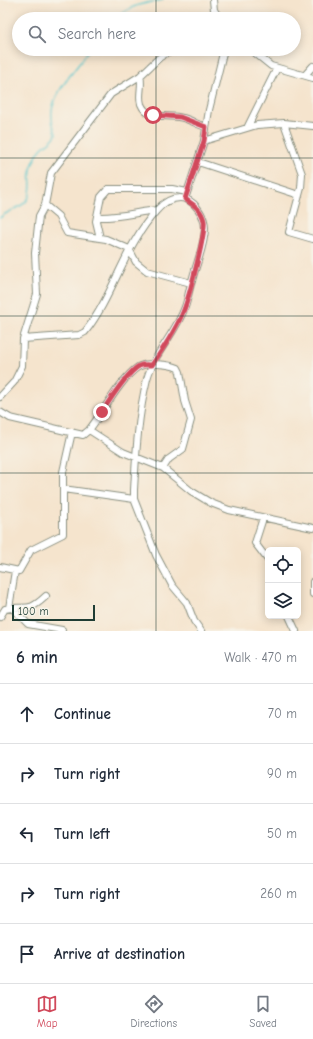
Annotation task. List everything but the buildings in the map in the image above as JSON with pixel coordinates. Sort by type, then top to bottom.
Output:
[{"type":"street","points":[[0,397],[14,382],[22,366],[23,339],[36,301],[35,253],[38,219],[45,205],[51,173],[54,167],[79,138],[111,94],[140,76],[162,56]]},
{"type":"street","points":[[186,196],[204,141],[209,110],[222,56]]},
{"type":"street","points":[[258,56],[265,62],[277,68],[313,78]]},
{"type":"street","points":[[305,75],[313,66]]},
{"type":"street","points":[[248,126],[277,68]]},
{"type":"street","points":[[140,76],[142,83],[141,103],[147,113],[184,118],[193,124],[206,127]]},
{"type":"street","points":[[204,141],[248,126],[284,123],[313,126]]},
{"type":"street","points":[[284,123],[302,174],[299,195],[289,232],[313,239]]},
{"type":"street","points":[[198,162],[299,195]]},
{"type":"street","points":[[100,238],[96,225],[101,197],[108,189],[172,189],[186,196],[202,213],[205,229],[185,307],[152,365],[143,397],[134,498],[156,556],[172,585],[187,603],[194,621],[201,631]]},
{"type":"street","points":[[23,339],[71,336],[79,335],[85,332],[105,298],[129,249],[157,210],[170,200],[186,196]]},
{"type":"street","points":[[45,205],[58,216],[67,233],[100,238],[129,249],[136,262],[147,271],[191,283]]},
{"type":"street","points":[[98,217],[115,218],[131,213],[157,210]]},
{"type":"street","points":[[0,412],[10,418],[83,435],[89,430],[116,391],[137,368],[142,365],[174,367],[179,369],[185,401],[192,420],[183,449],[169,459],[163,468]]},
{"type":"street","points":[[89,430],[123,452],[163,468],[199,497],[229,510],[313,528]]},
{"type":"street","points":[[0,567],[15,571],[21,569],[31,550],[64,534],[64,464],[72,432]]},
{"type":"street","points":[[63,489],[134,498]]},
{"type":"street","points":[[263,518],[255,543],[265,556]]},
{"type":"street","points":[[0,617],[7,609],[15,571]]},
{"type":"street","points":[[313,582],[313,594]]},
{"type":"street","points":[[7,609],[26,609],[36,606],[46,596]]},
{"type":"street","points":[[7,609],[28,624],[63,631]]},
{"type":"street","points":[[290,619],[296,631]]},
{"type":"waterway","points":[[124,12],[143,4],[163,0]]},
{"type":"waterway","points":[[0,218],[6,213],[22,205],[28,199],[31,191],[32,166],[41,149],[53,139],[56,134],[52,123],[52,110],[55,101],[59,91],[84,56]]},
{"type":"route","points":[[102,412],[116,391],[133,372],[139,366],[152,365],[165,345],[185,307],[205,229],[202,213],[196,206],[185,199],[204,141],[206,127],[193,124],[180,117],[153,115]]}]
